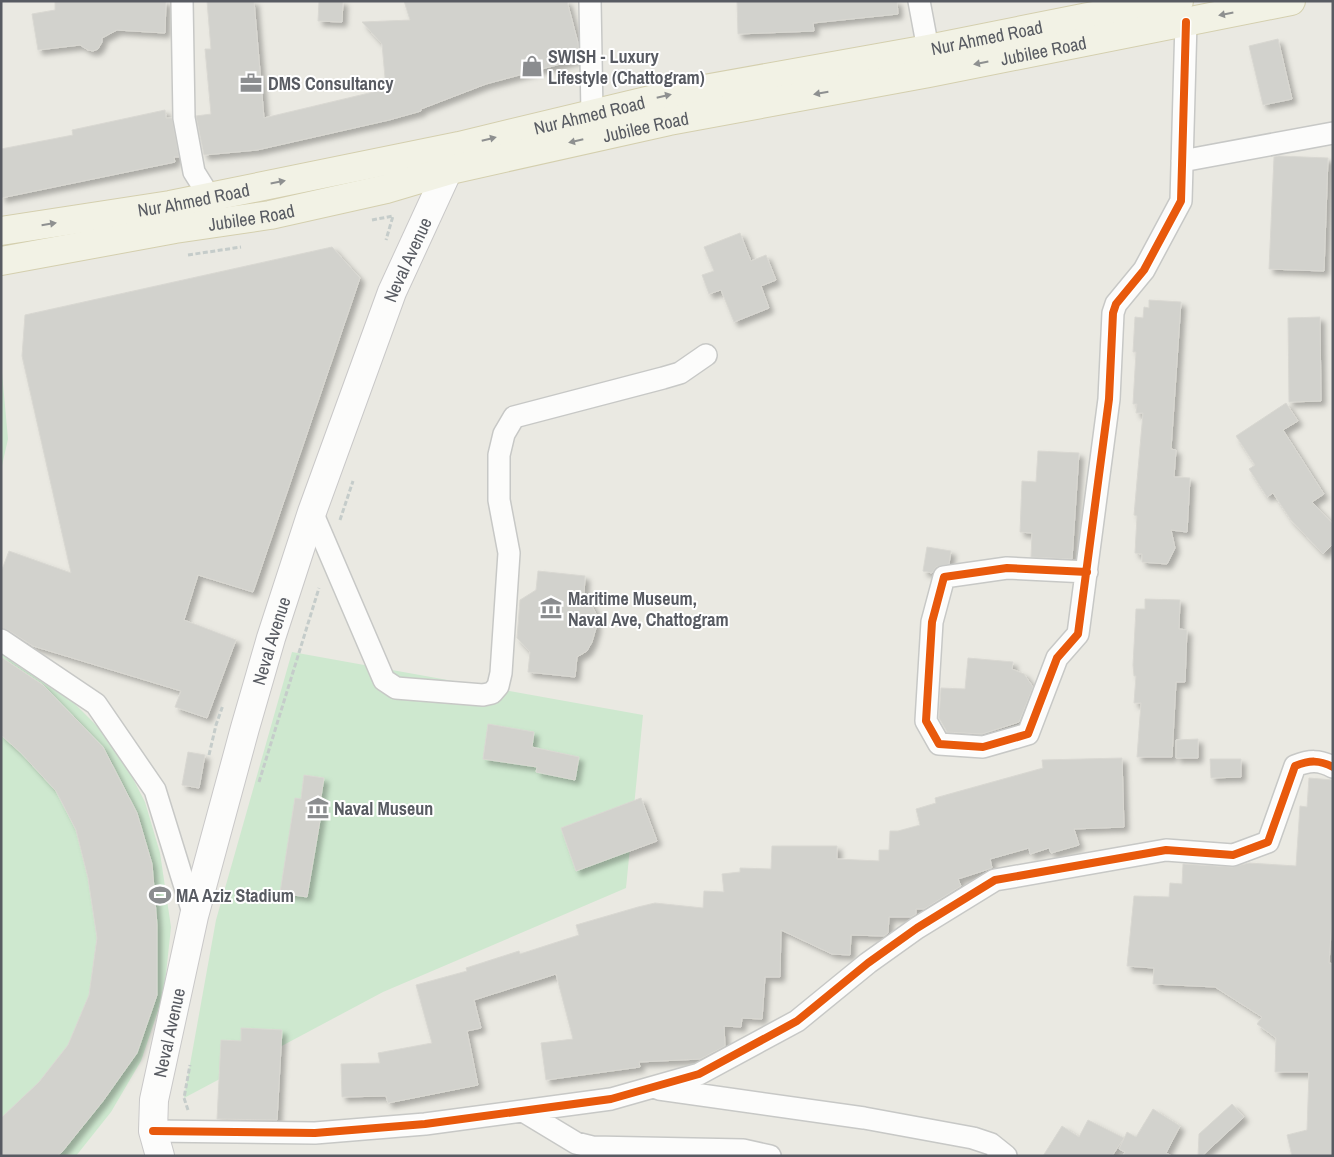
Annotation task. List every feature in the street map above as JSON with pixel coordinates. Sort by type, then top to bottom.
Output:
[{"type":"main road","points":[[1182,12],[1291,1]]},
{"type":"main road","name":"Nur Ahmed Road","points":[[1,231],[454,158],[592,114],[670,95],[1093,19],[1182,12]]},
{"type":"main road","name":"Jubilee Road","points":[[1,261],[175,229],[270,215],[386,189],[454,158],[920,75],[1093,19]]},
{"type":"main road","name":"Neval Avenue","points":[[157,1143],[154,1100],[194,916],[244,728],[271,638],[312,512],[392,292],[454,158]]},
{"type":"street","points":[[182,1],[184,118],[194,172],[209,196]]},
{"type":"street","points":[[590,1],[592,114]]},
{"type":"street","points":[[918,1],[928,49]]},
{"type":"street","points":[[1087,572],[1007,568],[944,577],[932,622],[926,721],[939,744],[983,747],[1028,734],[1057,658],[1078,634],[1087,572],[1110,399],[1113,313],[1116,304],[1144,270],[1181,201],[1182,12]]},
{"type":"street","points":[[1182,161],[1333,133]]},
{"type":"street","points":[[312,512],[384,680],[396,688],[409,690],[483,695],[492,693],[498,686],[501,673],[509,553],[498,500],[499,455],[504,434],[514,417],[680,373],[706,355]]},
{"type":"street","points":[[1,640],[96,704],[155,790],[194,916]]},
{"type":"street","points":[[157,1143],[195,1131],[315,1133],[425,1124],[611,1099],[699,1074],[797,1021],[868,963],[917,928],[995,880],[1166,850],[1233,854],[1268,842],[1295,766],[1310,760],[1323,762],[1333,767]]},
{"type":"street","points":[[649,1088],[864,1118],[973,1138],[991,1144],[1006,1156]]},
{"type":"street","points":[[523,1111],[576,1143],[592,1147],[743,1150],[770,1156]]},
{"type":"path","points":[[365,222],[393,216],[384,244]]},
{"type":"path","points":[[186,255],[244,247]]},
{"type":"path","points":[[257,788],[354,478]]},
{"type":"path","points":[[207,764],[216,725],[226,698]]},
{"type":"path","points":[[191,1061],[184,1098],[195,1131]]},
{"type":"green space","points":[[1,362],[8,439],[1,470]]},
{"type":"green space","name":"MA Aziz Stadium","points":[[1,647],[45,674],[115,744],[145,802],[160,853],[171,927],[164,993],[141,1061],[111,1112],[76,1156],[57,1156],[157,995],[157,925],[152,864],[137,813],[103,747],[43,685],[1,657]]},
{"type":"green space","points":[[292,652],[643,715],[626,888],[383,992],[184,1098],[216,920]]},
{"type":"green space","points":[[1,735],[21,753],[56,791],[76,830],[88,878],[97,938],[89,995],[68,1045],[39,1082],[1,1118]]},
{"type":"building","points":[[55,1],[166,1],[165,33],[117,30],[102,38],[98,49],[93,51],[80,45],[38,50],[32,14],[55,10]]},
{"type":"building","points":[[207,1],[254,1],[264,118],[386,89],[382,44],[362,22],[410,20],[404,1],[567,1],[578,43],[579,59],[486,84],[421,109],[421,111],[389,120],[257,150],[204,155],[196,116],[211,114],[205,49],[211,49]]},
{"type":"building","points":[[319,1],[343,1],[342,22],[318,21]]},
{"type":"building","points":[[737,1],[897,1],[898,14],[813,23],[814,31],[738,34]]},
{"type":"building","points":[[1278,39],[1292,99],[1263,105],[1249,46]]},
{"type":"building","points":[[165,110],[166,118],[172,118],[179,157],[174,157],[175,162],[1,198],[1,149],[73,135],[72,130]]},
{"type":"building","points":[[1274,157],[1328,158],[1324,271],[1269,269]]},
{"type":"building","points":[[740,233],[751,261],[766,255],[776,280],[761,286],[769,308],[734,322],[721,290],[709,294],[702,275],[714,271],[704,247]]},
{"type":"building","points":[[332,247],[360,278],[253,592],[198,575],[184,620],[236,640],[207,718],[175,707],[181,691],[33,646],[8,630],[1,628],[1,572],[9,551],[71,573],[22,356],[25,315]]},
{"type":"building","points":[[1149,300],[1181,302],[1171,449],[1176,450],[1174,477],[1190,478],[1189,497],[1187,532],[1171,530],[1175,548],[1167,564],[1142,562],[1142,554],[1135,553],[1137,516],[1134,515],[1143,413],[1136,413],[1137,404],[1133,404],[1136,352],[1133,352],[1135,317],[1143,318],[1144,307],[1149,308]]},
{"type":"building","points":[[1320,317],[1321,401],[1289,402],[1288,318]]},
{"type":"building","points":[[1286,403],[1298,421],[1283,430],[1324,494],[1312,502],[1333,524],[1333,544],[1323,554],[1291,520],[1273,493],[1267,497],[1249,469],[1255,465],[1236,436]]},
{"type":"building","points":[[1038,451],[1079,453],[1072,559],[1031,557],[1032,533],[1020,532],[1022,481],[1036,482]]},
{"type":"building","points":[[927,547],[951,551],[949,564],[936,567],[932,573],[923,571]]},
{"type":"building","points":[[538,571],[585,576],[584,596],[596,614],[596,628],[587,651],[577,657],[575,677],[528,672],[530,652],[517,638],[520,600],[536,590]]},
{"type":"building","points":[[1145,599],[1180,600],[1179,629],[1187,630],[1185,682],[1176,682],[1172,757],[1137,757],[1141,703],[1134,703],[1136,676],[1134,676],[1133,665],[1136,609],[1145,609]]},
{"type":"building","points":[[1,657],[43,685],[103,747],[137,813],[152,864],[157,925],[157,995],[137,1053],[103,1101],[57,1156],[1,1156],[1,1118],[39,1082],[68,1045],[89,995],[97,938],[88,878],[76,830],[56,791],[21,753],[1,735]]},
{"type":"building","points":[[968,658],[1013,662],[1012,669],[1024,674],[1033,687],[1019,722],[982,734],[947,732],[939,718],[941,688],[965,689]]},
{"type":"building","points":[[488,724],[534,732],[532,747],[579,757],[575,780],[536,772],[537,767],[483,759]]},
{"type":"building","points":[[1198,739],[1198,758],[1176,758],[1176,740]]},
{"type":"building","points":[[188,752],[205,755],[199,788],[182,785]]},
{"type":"building","points":[[1122,758],[1124,827],[1074,829],[1079,845],[1051,853],[1049,848],[1030,854],[1029,848],[990,859],[992,868],[958,879],[961,886],[924,909],[916,909],[916,914],[911,917],[889,917],[888,933],[884,936],[851,935],[850,955],[832,954],[781,930],[780,977],[765,977],[762,1019],[742,1018],[741,1027],[724,1026],[725,1046],[700,1059],[639,1062],[640,1067],[546,1080],[541,1043],[573,1039],[556,974],[474,1000],[481,1028],[467,1031],[478,1085],[388,1103],[386,1096],[342,1097],[341,1064],[380,1063],[378,1053],[432,1043],[416,985],[467,971],[466,968],[519,951],[520,954],[579,935],[576,925],[638,907],[655,903],[703,908],[704,891],[724,892],[722,874],[740,872],[740,868],[771,869],[772,846],[837,846],[837,859],[879,861],[879,850],[889,850],[890,831],[898,831],[920,825],[916,809],[936,803],[935,798],[1043,768],[1042,760]]},
{"type":"building","points":[[1210,759],[1241,759],[1241,777],[1211,778]]},
{"type":"building","points":[[304,775],[324,778],[320,803],[323,803],[307,897],[280,893],[295,798],[301,799]]},
{"type":"building","points":[[1309,778],[1333,780],[1333,904],[1329,963],[1333,964],[1333,1156],[1292,1156],[1287,1135],[1307,1130],[1309,1072],[1275,1072],[1276,1038],[1257,1024],[1262,1017],[1215,987],[1153,984],[1154,968],[1127,966],[1134,896],[1169,897],[1170,883],[1182,884],[1183,864],[1232,867],[1249,863],[1296,866],[1300,806],[1307,807]]},
{"type":"building","points":[[641,798],[657,841],[576,871],[561,828]]},
{"type":"building","points":[[241,1028],[282,1030],[277,1120],[217,1119],[221,1040],[241,1041]]},
{"type":"building","points":[[1232,1104],[1244,1117],[1202,1156],[1198,1156],[1199,1134]]},
{"type":"building","points":[[1153,1109],[1180,1126],[1166,1153],[1172,1156],[1123,1156],[1125,1152],[1119,1149],[1127,1132],[1136,1137]]},
{"type":"building","points":[[1088,1120],[1124,1138],[1112,1156],[1043,1156],[1062,1126],[1079,1137]]},
{"type":"cycle path","points":[[1087,572],[1007,568],[944,577],[932,622],[926,721],[939,744],[983,747],[1028,734],[1057,658],[1078,634],[1109,399],[1113,313],[1116,304],[1144,270],[1181,201],[1186,22]]},
{"type":"cycle path","points":[[153,1131],[315,1133],[425,1124],[611,1099],[699,1074],[797,1021],[868,963],[917,928],[995,880],[1166,850],[1233,855],[1268,842],[1295,766],[1314,762],[1333,767]]},
{"type":"place","name":"SWISH - Luxury Lifestyle (Chattogram)","points":[[532,66]]},
{"type":"place","name":"DMS Consultancy","points":[[251,83]]},
{"type":"place","name":"Maritime Museum, Naval Ave, Chattogram","points":[[551,608]]},
{"type":"place","name":"Naval Museun","points":[[318,808]]},
{"type":"place","name":"MA Aziz Stadium","points":[[160,895]]}]
